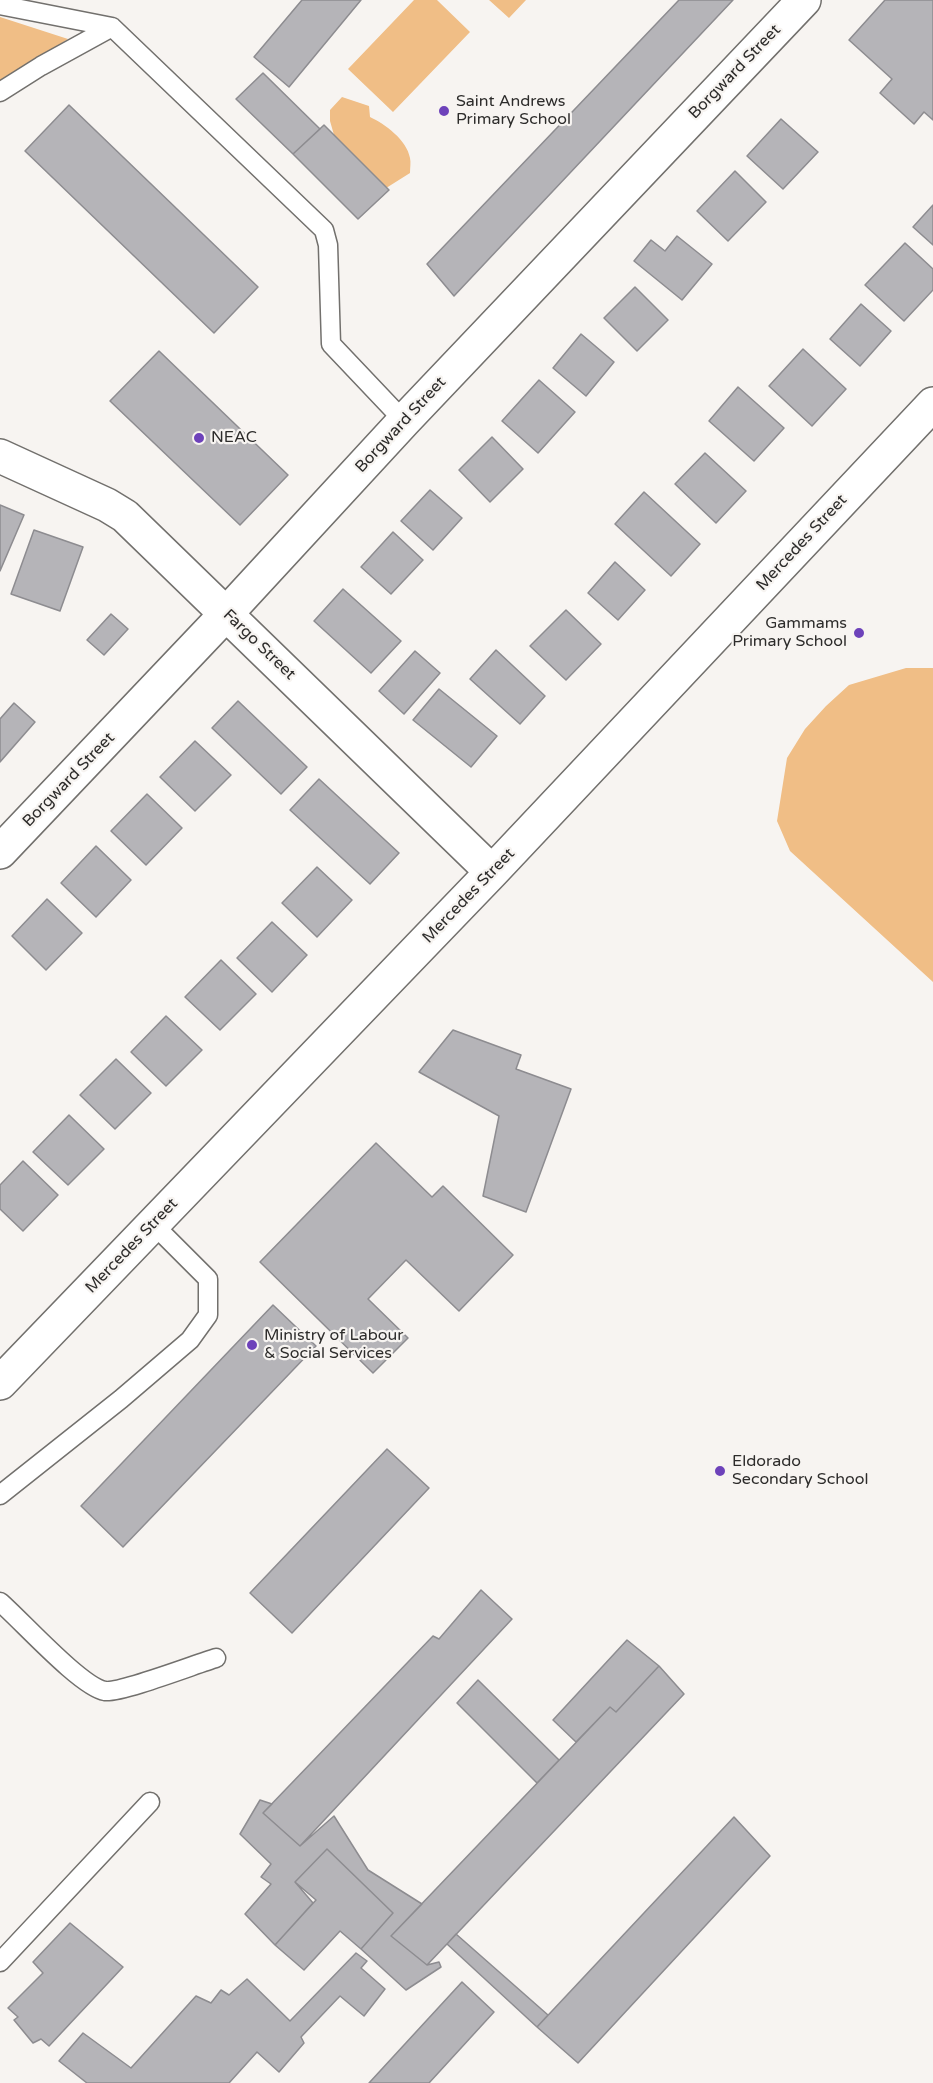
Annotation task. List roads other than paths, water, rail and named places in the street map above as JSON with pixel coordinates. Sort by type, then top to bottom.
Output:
[{"type":"street","name":"Borgward Street","points":[[0,852],[226,614],[404,421],[804,0]]},
{"type":"street","name":"Mercedes Street","points":[[0,1383],[492,872],[933,404]]},
{"type":"street","name":"Fargo Street","points":[[0,456],[116,510],[492,872]]},
{"type":"lane","points":[[0,5],[112,27],[324,230],[328,245],[331,345],[404,421]]},
{"type":"lane","points":[[0,92],[41,66],[112,27]]},
{"type":"lane","points":[[0,1495],[121,1399],[190,1340],[208,1316],[208,1279],[153,1224]]},
{"type":"lane","points":[[0,1602],[82,1680],[106,1691],[216,1658]]},
{"type":"lane","points":[[0,1962],[150,1802]]},
{"type":"place","name":"Saint Andrews Primary School","points":[[444,111]]},
{"type":"place","name":"NEAC","points":[[199,438]]},
{"type":"place","name":"Gammams Primary School","points":[[859,633]]},
{"type":"place","name":"Ministry of Labour & Social Services","points":[[252,1345]]},
{"type":"place","name":"Eldorado Secondary School","points":[[720,1471]]}]
